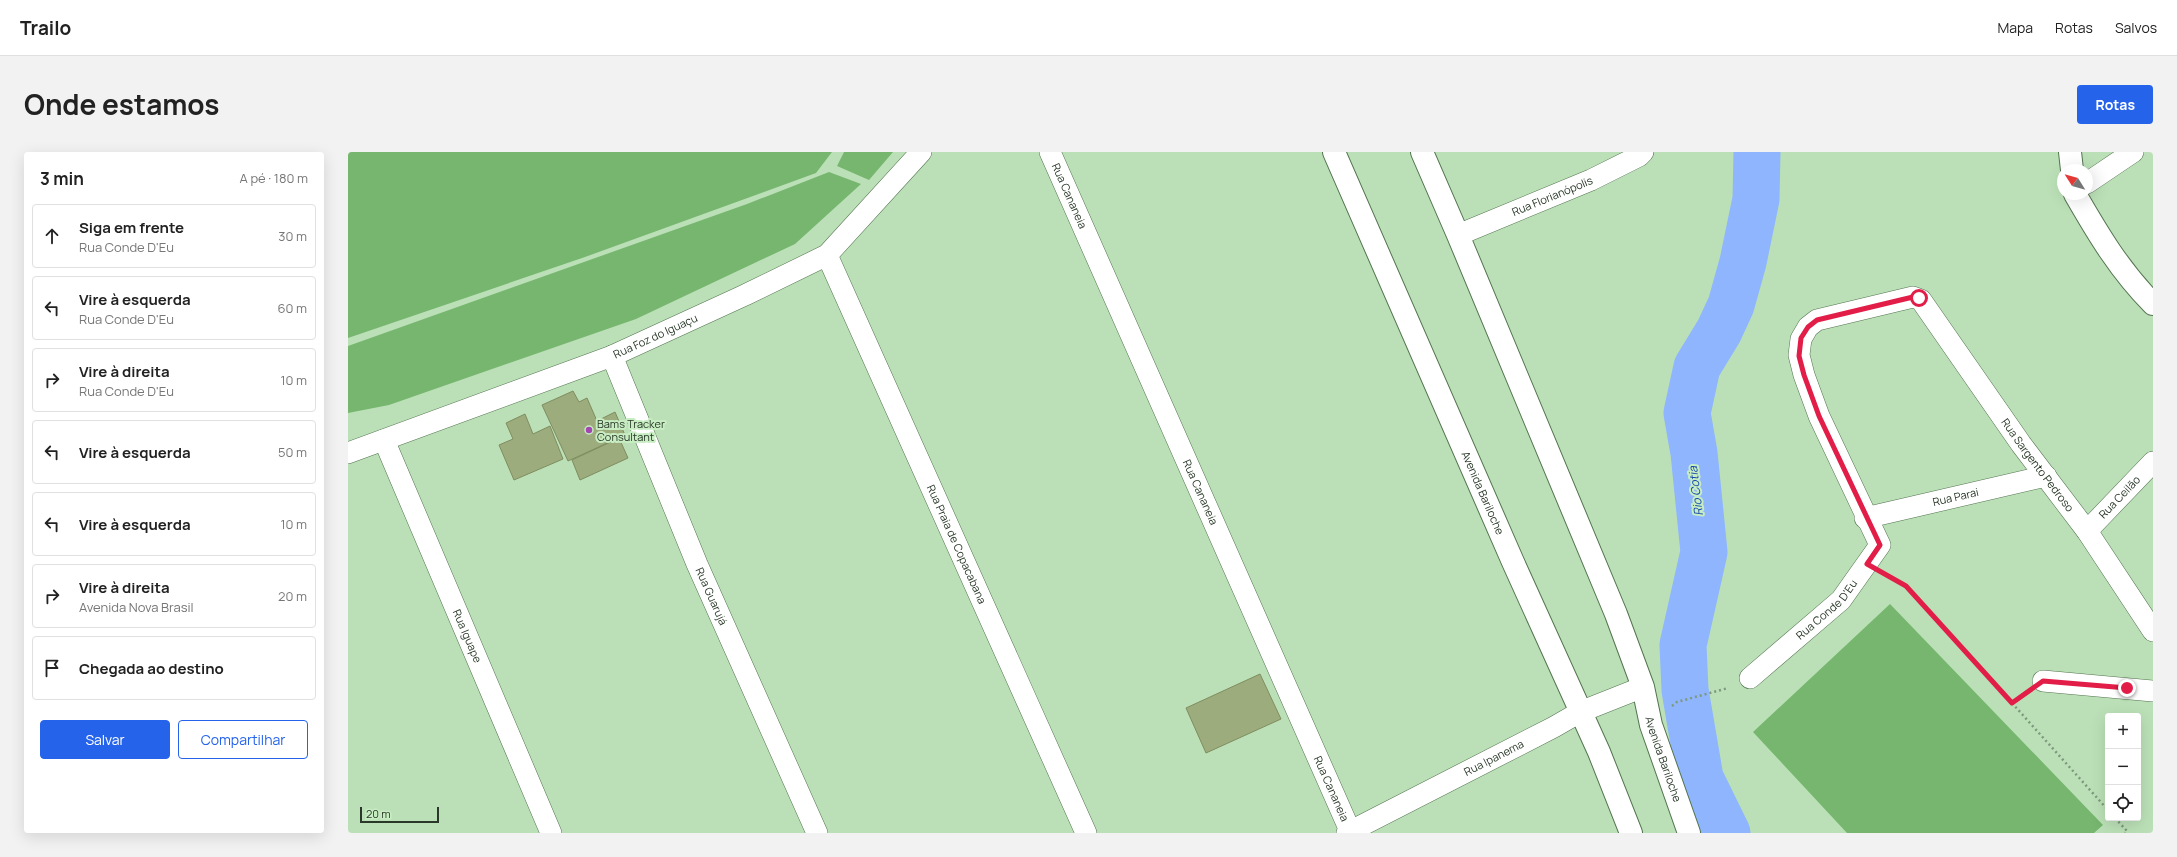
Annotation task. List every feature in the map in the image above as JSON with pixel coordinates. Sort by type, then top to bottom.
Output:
[{"type":"main road","name":"Avenida Bariloche","points":[[1334,152],[1580,712],[1599,752],[1631,833]]},
{"type":"main road","name":"Avenida Bariloche","points":[[1422,152],[1616,614],[1643,687],[1651,725],[1689,833]]},
{"type":"main road","points":[[2070,152],[2071,164]]},
{"type":"main road","points":[[2079,200],[2106,247],[2132,283],[2153,304]]},
{"type":"street","name":"Rua Foz do Iguaçu","points":[[348,453],[612,356],[745,295],[827,255],[920,152]]},
{"type":"street","name":"Rua Cananeia","points":[[1050,152],[1350,832]]},
{"type":"street","name":"Rua Florianópolis","points":[[1458,235],[1591,180],[1639,156],[1644,152]]},
{"type":"street","points":[[2093,179],[2134,152]]},
{"type":"street","name":"Rua Praia de Copacabana","points":[[827,255],[1086,833]]},
{"type":"street","name":"Rua Conde D'Eu","points":[[1750,678],[1841,600],[1880,545],[1865,518],[1819,416],[1804,375],[1799,356],[1801,338],[1808,327],[1817,320],[1913,297],[1921,300]]},
{"type":"street","name":"Rua Sargento Pedroso","points":[[1921,300],[2021,444],[2087,531],[2153,631]]},
{"type":"street","name":"Rua Guarujá","points":[[612,356],[697,564],[817,833]]},
{"type":"street","name":"Rua Iguape","points":[[384,440],[551,833]]},
{"type":"street","name":"Rua Ceilão","points":[[2087,531],[2153,462]]},
{"type":"street","name":"Rua Parai","points":[[1865,518],[2046,476]]},
{"type":"street","points":[[2043,681],[2153,691]]},
{"type":"street","name":"Rua Ipanema","points":[[1350,832],[1554,727],[1580,712],[1643,687]]},
{"type":"path","points":[[1867,564],[1906,586],[2105,807]]},
{"type":"path","points":[[2012,703],[2043,681]]},
{"type":"path","points":[[1678,702],[1712,694]]},
{"type":"path","points":[[2118,821],[2127,831],[2125,833]]},
{"type":"green space","points":[[348,152],[832,152],[816,173],[585,257],[348,338]]},
{"type":"green space","points":[[844,152],[893,152],[869,180],[837,166]]},
{"type":"green space","points":[[829,172],[861,184],[795,244],[636,319],[389,405],[348,413],[348,346],[747,204]]},
{"type":"green space","points":[[1890,604],[2103,825],[2094,833],[1847,833],[1753,732]]},
{"type":"building","points":[[573,391],[579,402],[587,398],[597,421],[615,412],[625,435],[568,461],[542,405]]},
{"type":"building","points":[[525,414],[533,434],[550,426],[563,459],[514,480],[499,445],[513,439],[506,423]]},
{"type":"building","points":[[619,438],[628,458],[580,480],[572,460]]},
{"type":"building","points":[[1260,674],[1281,719],[1206,753],[1186,708]]},
{"type":"waterway","name":"Rio Cotia","points":[[1727,833],[1700,778],[1685,690],[1683,645],[1704,552],[1694,453],[1687,413],[1697,367],[1719,331],[1731,305],[1743,262],[1756,199],[1757,152]]},
{"type":"place","name":"Bams Tracker Consultant","points":[[589,430]]},
{"type":"route","points":[[1919,298],[1913,297],[1817,320],[1808,327],[1801,338],[1799,356],[1804,375],[1819,416],[1865,518],[1880,545],[1867,564],[1906,586],[2012,703],[2043,681],[2127,688]]}]
